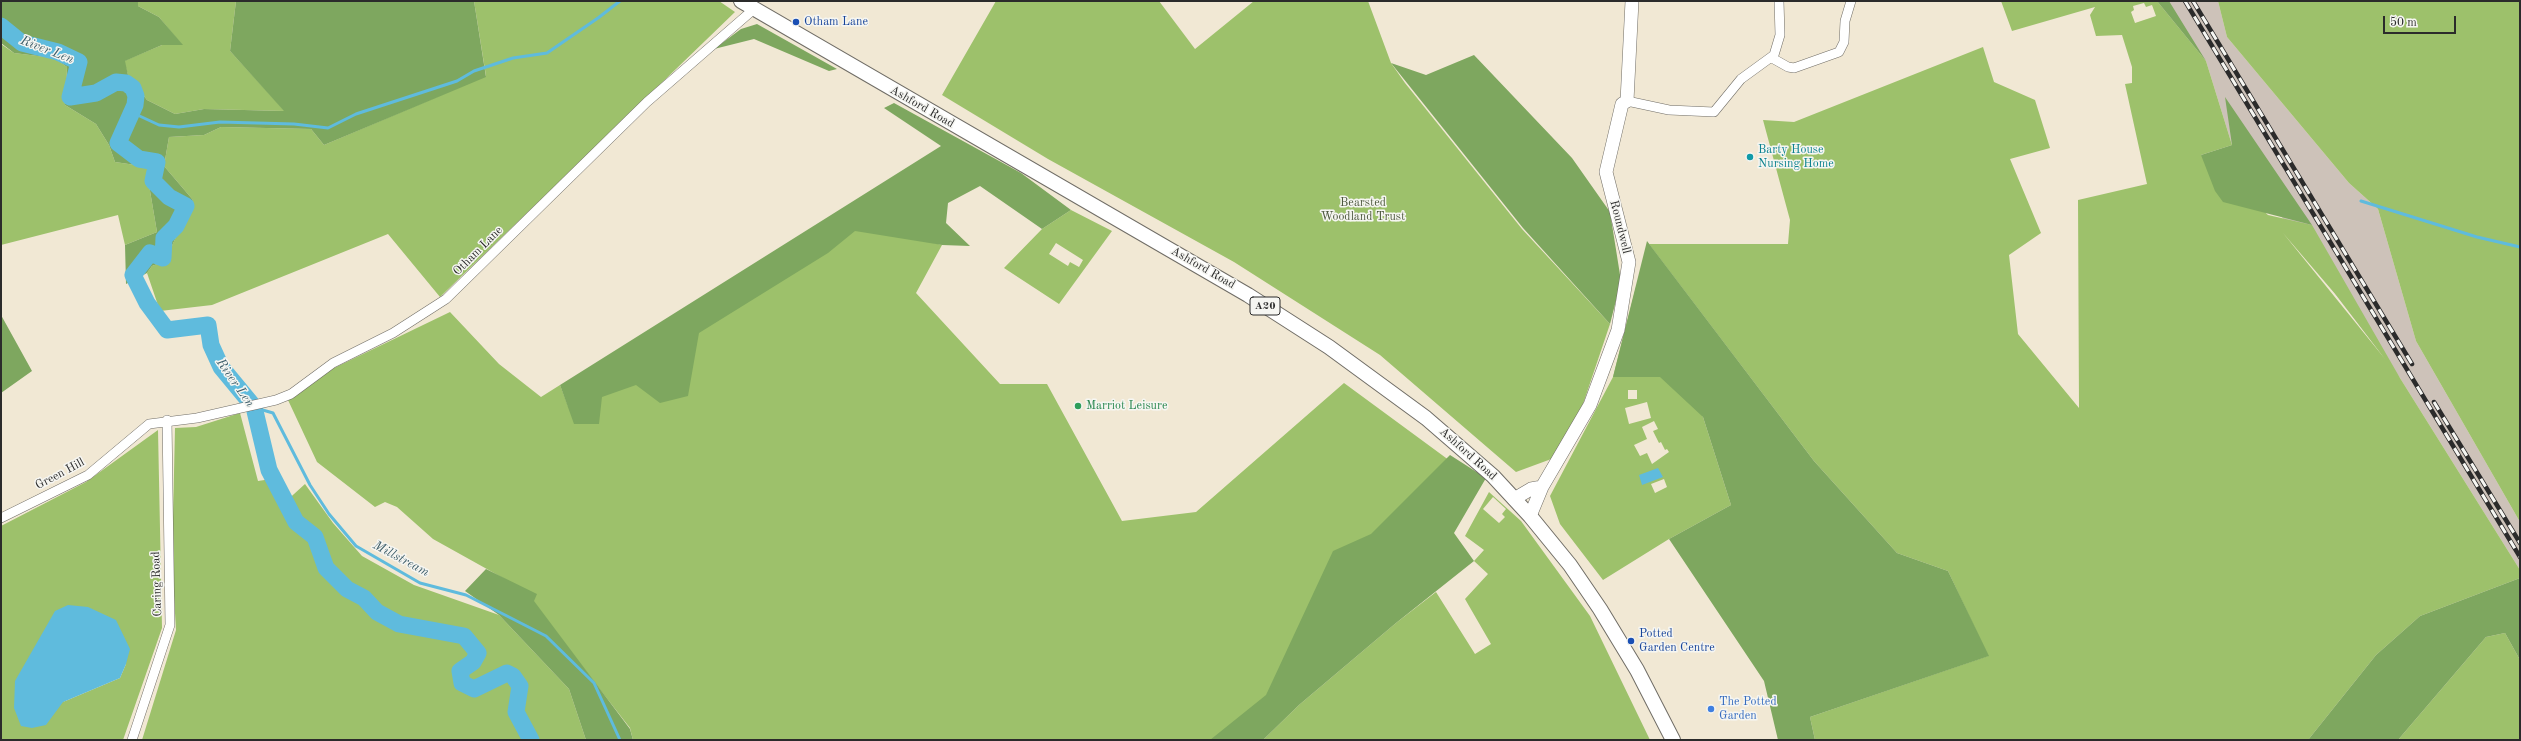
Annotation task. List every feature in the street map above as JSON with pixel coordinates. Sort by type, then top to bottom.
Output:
[{"type":"main road","name":"Ashford Road","points":[[741,1],[1210,272],[1294,324],[1426,418],[1482,466],[1530,516],[1570,565],[1600,609],[1636,670],[1673,740]]},
{"type":"street","name":"Roundwell","points":[[1530,516],[1542,487],[1590,405],[1618,330],[1629,262],[1606,172],[1622,104],[1627,101],[1632,1]]},
{"type":"street","points":[[1627,101],[1669,110],[1714,112],[1741,79],[1772,58],[1779,45],[1779,1]]},
{"type":"street","points":[[1772,58],[1788,67],[1794,68],[1810,64],[1838,52],[1844,42],[1845,21],[1851,1]]},
{"type":"street","name":"Otham Lane","points":[[167,420],[198,418],[291,394],[333,363],[393,332],[446,299],[647,102],[754,9]]},
{"type":"street","name":"Green Hill","points":[[1,518],[88,475],[149,424],[167,420]]},
{"type":"street","name":"Caring Road","points":[[132,740],[170,626],[167,420]]},
{"type":"street","points":[[1514,499],[1531,489],[1542,487]]},
{"type":"shaded area","points":[[2157,1],[2218,1],[2227,37],[2349,183],[2378,209],[2416,341],[2520,522],[2520,570],[2400,378],[2336,295],[2232,145],[2206,61]]},
{"type":"green space","points":[[1,1],[138,1],[138,6],[159,17],[183,45],[162,45],[125,61],[128,75],[147,100],[175,114],[204,109],[284,111],[230,51],[236,1],[474,1],[486,77],[324,145],[311,129],[221,127],[204,135],[169,137],[164,166],[193,200],[165,261],[152,266],[147,273],[126,284],[125,245],[157,232],[149,185],[149,167],[115,162],[109,145],[96,124],[65,105],[67,67],[54,58],[14,53],[1,43]]},
{"type":"green space","points":[[138,1],[236,1],[230,51],[285,111],[204,109],[175,114],[147,100],[128,75],[124,61],[162,45],[182,45],[159,17],[138,6]]},
{"type":"green space","points":[[474,1],[719,1],[735,12],[440,297],[388,234],[212,305],[160,311],[147,273],[152,266],[165,261],[193,200],[164,166],[169,137],[204,135],[221,127],[311,129],[324,145],[486,76]]},
{"type":"green space","name":"Bearsted Woodland Trust","points":[[996,1],[1159,1],[1195,49],[1254,1],[1368,1],[1391,63],[1405,83],[1522,229],[1610,324],[1582,407],[1554,458],[1516,472],[1380,355],[1234,262],[1048,159],[942,95]]},
{"type":"green space","points":[[2001,1],[2157,1],[2206,61],[2232,145],[2201,155],[2268,215],[2312,225],[2400,378],[2520,570],[2520,578],[2420,616],[2376,655],[2308,740],[1815,740],[1810,717],[1988,656],[1948,571],[1897,553],[1814,461],[1649,244],[1788,244],[1790,220],[1763,120],[1794,122],[1983,47],[1994,82],[2035,100],[2050,148],[2010,159],[2041,233],[2009,255],[2018,334],[2079,408],[2078,200],[2147,184],[2125,84],[2132,83],[2132,67],[2122,35],[2096,36],[2090,15],[2095,7],[2012,31]],"holes":[[[2144,3],[2146,7],[2152,5],[2156,16],[2135,23],[2131,12],[2134,10],[2133,6]],[[2283,233],[2336,295],[2385,359]]]},
{"type":"green space","points":[[2157,1],[2169,1],[2206,61]]},
{"type":"green space","points":[[2218,1],[2520,1],[2520,522],[2416,341],[2378,209],[2349,183],[2227,37]]},
{"type":"green space","points":[[757,24],[837,69],[829,71],[754,39],[714,49],[741,29]]},
{"type":"green space","points":[[1,44],[14,53],[54,58],[67,67],[65,105],[96,124],[109,145],[115,162],[149,167],[149,185],[157,232],[125,245],[118,215],[1,245]]},
{"type":"green space","points":[[1474,55],[1572,158],[1610,212],[1621,281],[1610,324],[1523,228],[1391,63],[1426,75]]},
{"type":"green space","points":[[2225,97],[2312,225],[2223,202],[2215,191],[2201,155],[2232,145]]},
{"type":"green space","points":[[894,103],[1021,173],[1071,210],[1042,229],[980,186],[948,203],[946,223],[970,246],[942,245],[855,231],[828,253],[699,333],[688,396],[660,403],[636,385],[602,397],[599,424],[574,424],[560,385],[941,146],[884,108]]},
{"type":"green space","points":[[1071,210],[1112,231],[1059,304],[1004,268],[1042,229]],"holes":[[[1056,243],[1083,260],[1079,267],[1070,262],[1068,266],[1049,254]]]},
{"type":"green space","points":[[848,221],[942,245],[916,293],[1000,384],[1047,384],[1122,521],[1196,512],[1344,383],[1476,480],[1230,740],[633,740],[630,728],[521,588],[433,539],[397,507],[385,502],[375,507],[317,462],[288,400],[332,369],[450,312],[499,364],[541,397],[560,385],[568,406]]},
{"type":"green space","points":[[1647,241],[1814,461],[1897,553],[1948,571],[1989,656],[1810,717],[1815,740],[1778,740],[1764,681],[1669,539],[1731,505],[1703,417],[1660,377],[1613,377]]},
{"type":"green space","points":[[1636,287],[1703,417],[1731,505],[1669,539],[1603,580],[1560,524],[1550,496],[1613,377]],"holes":[[[1628,390],[1637,390],[1637,399],[1628,399]],[[1647,402],[1651,418],[1629,424],[1625,408]],[[1654,421],[1658,429],[1653,431],[1659,443],[1661,442],[1665,450],[1667,449],[1669,452],[1652,464],[1647,453],[1640,456],[1634,445],[1647,439],[1642,427]],[[1664,479],[1667,487],[1655,493],[1651,484]]]},
{"type":"green space","points":[[1,315],[32,371],[1,393]]},
{"type":"green space","points":[[240,413],[258,481],[271,479],[283,504],[305,484],[333,523],[362,556],[414,585],[499,615],[569,689],[586,740],[142,740],[176,630],[172,562],[175,428],[196,427]]},
{"type":"green space","points":[[158,430],[162,628],[123,740],[1,740],[1,526],[86,482]],"holes":[[[126,664],[120,678],[63,702]]]},
{"type":"green space","points":[[1450,455],[1486,478],[1454,533],[1474,561],[1396,623],[1299,705],[1263,740],[1210,740],[1266,695],[1333,551],[1371,534]]},
{"type":"green space","points":[[1489,492],[1521,521],[1590,616],[1650,740],[1263,740],[1299,705],[1396,623],[1436,592],[1475,654],[1491,644],[1465,599],[1488,574],[1474,561],[1484,550],[1465,536]],"holes":[[[1493,497],[1506,509],[1502,514],[1505,517],[1499,523],[1483,509]]]},
{"type":"green space","points":[[486,569],[537,594],[534,601],[630,729],[633,740],[586,740],[569,689],[499,615],[465,591]]},
{"type":"green space","points":[[2520,578],[2520,660],[2505,633],[2486,637],[2398,740],[2308,740],[2376,655],[2420,616]]},
{"type":"green space","points":[[2505,633],[2520,660],[2520,740],[2398,740],[2486,637]]},
{"type":"water","points":[[1658,468],[1663,477],[1642,485],[1639,475]]},
{"type":"water","points":[[68,605],[88,607],[116,620],[130,649],[126,664],[120,678],[63,702],[46,725],[32,728],[21,726],[14,708],[15,681],[55,611]]},
{"type":"waterway","points":[[131,112],[159,125],[179,127],[220,122],[294,124],[328,128],[356,114],[457,81],[474,71],[513,58],[547,53],[620,1]]},
{"type":"waterway","name":"River Len","points":[[1,26],[22,43],[58,52],[79,62],[70,97],[96,93],[116,82],[126,83],[133,88],[136,96],[135,105],[118,143],[139,159],[157,162],[153,181],[169,197],[186,206],[176,226],[164,238],[163,258],[150,253],[133,275],[147,303],[167,330],[208,325],[211,345],[221,367],[254,407],[269,470],[296,522],[315,537],[326,568],[347,589],[364,598],[377,612],[399,624],[464,636],[478,653],[473,662],[460,671],[462,683],[474,689],[507,673],[513,676],[520,686],[516,712],[531,740]]},
{"type":"waterway","points":[[2361,201],[2477,237],[2520,247]]},
{"type":"waterway","name":"Millstream","points":[[256,408],[273,413],[310,485],[329,514],[356,546],[420,583],[466,595],[546,636],[594,683],[620,740]]},
{"type":"railway","points":[[2185,1],[2520,557]]},
{"type":"railway","points":[[2193,1],[2412,364]]},
{"type":"railway","points":[[2434,402],[2520,543]]},
{"type":"place","name":"Otham Lane","points":[[796,22]]},
{"type":"place","name":"Barty House Nursing Home","points":[[1750,157]]},
{"type":"place","name":"Marriot Leisure","points":[[1078,406]]},
{"type":"place","name":"Potted Garden Centre","points":[[1631,641]]},
{"type":"place","name":"The Potted Garden","points":[[1711,709]]}]
